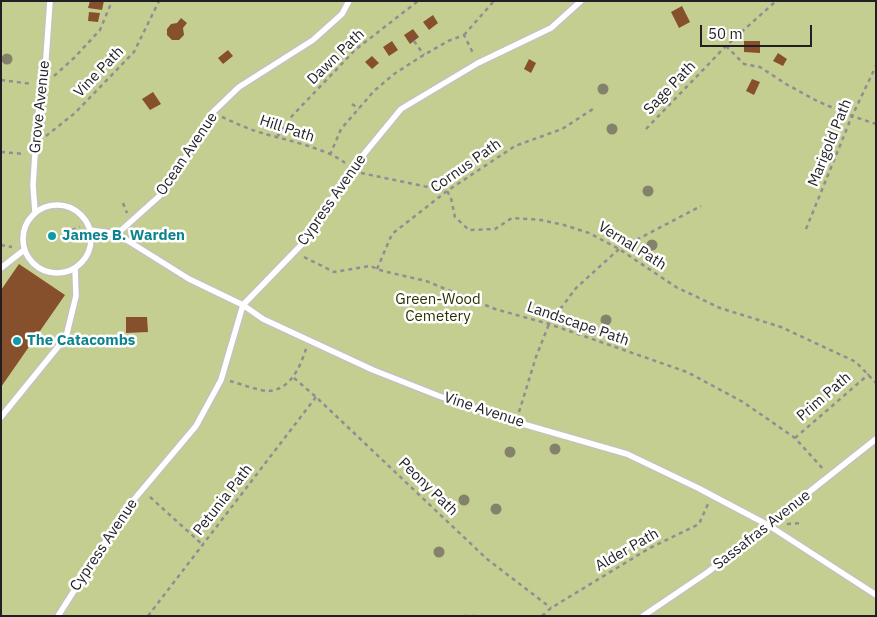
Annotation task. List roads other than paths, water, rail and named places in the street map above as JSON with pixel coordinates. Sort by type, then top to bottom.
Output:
[{"type":"lane","name":"Grove Avenue","points":[[35,212],[33,185],[37,122],[50,1]]},
{"type":"lane","name":"Ocean Avenue","points":[[117,234],[165,191],[213,112],[238,87],[313,40],[342,14],[349,1]]},
{"type":"lane","name":"Cypress Avenue","points":[[58,616],[126,509],[196,426],[222,378],[243,305],[306,241],[350,171],[401,109],[478,63],[551,28],[581,1]]},
{"type":"lane","points":[[50,206],[67,206],[81,216],[90,230],[91,241],[83,260],[75,268],[55,273],[45,271],[29,259],[24,250],[23,232],[35,212],[50,206]]},
{"type":"lane","name":"Vine Avenue","points":[[90,230],[117,234],[189,279],[243,305],[263,320],[373,370],[439,396],[516,422],[628,454],[768,525],[876,595]]},
{"type":"lane","points":[[1,268],[24,250]]},
{"type":"lane","points":[[1,417],[66,337],[76,296],[75,268]]},
{"type":"lane","name":"Sassafras Avenue","points":[[643,616],[706,574],[876,439]]},
{"type":"place","name":"James B. Warden","points":[[52,236]]},
{"type":"place","name":"The Catacombs","points":[[17,341]]},
{"type":"park label","name":"Green-Wood Cemetery","points":[[438,308]]}]
